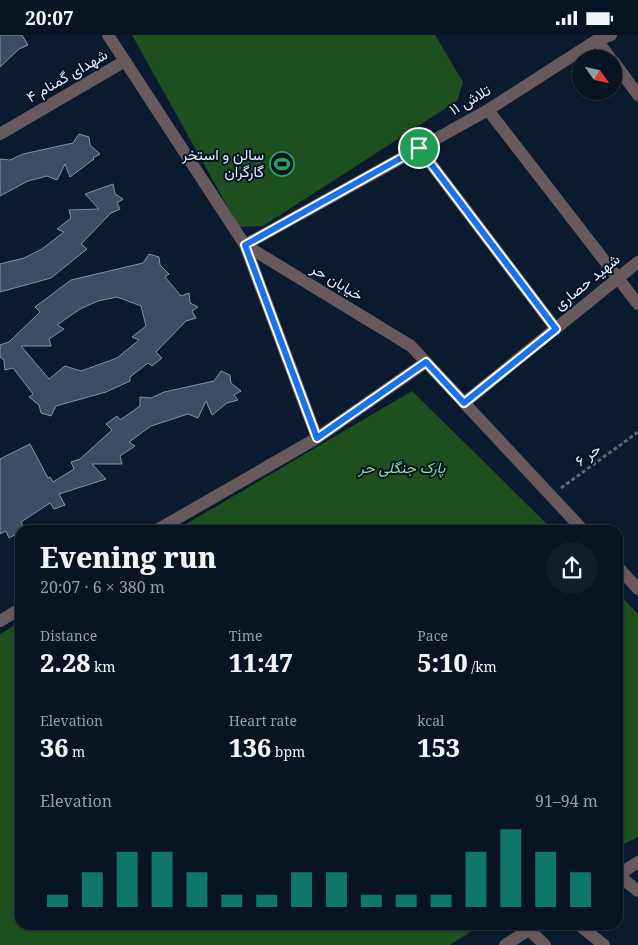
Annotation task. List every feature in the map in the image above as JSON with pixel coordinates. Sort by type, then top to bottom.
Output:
[{"type":"street","name":"خیابان حر","points":[[108,35],[245,245],[411,345],[578,525]]},
{"type":"street","name":"تلاش ۱۱","points":[[245,245],[488,110],[599,38],[611,35]]},
{"type":"street","points":[[599,38],[606,50]]},
{"type":"street","name":"شهدای گمنام ۴","points":[[0,134],[125,61]]},
{"type":"street","points":[[622,73],[638,95]]},
{"type":"street","points":[[488,110],[638,304]]},
{"type":"street","points":[[419,148],[556,329]]},
{"type":"street","points":[[245,245],[317,438]]},
{"type":"street","name":"شهید حصاری","points":[[464,403],[638,262]]},
{"type":"street","points":[[166,525],[317,438],[426,362]]},
{"type":"street","points":[[623,572],[638,589]]},
{"type":"street","points":[[0,621],[15,612]]},
{"type":"street","points":[[623,872],[638,862]]},
{"type":"street","points":[[623,879],[638,891]]},
{"type":"street","points":[[505,945],[530,930]]},
{"type":"street","points":[[534,930],[545,945]]},
{"type":"street","points":[[585,930],[604,945]]},
{"type":"path","name":"حر ۶","points":[[550,495],[638,432]]},
{"type":"green space","name":"سالن و استخر گارگران","points":[[132,35],[435,35],[463,82],[457,101],[263,226],[239,227]]},
{"type":"green space","name":"پارک جنگلی حر","points":[[412,391],[548,525],[184,525]]},
{"type":"green space","points":[[623,598],[638,614],[638,837],[623,844]]},
{"type":"green space","points":[[15,625],[15,930],[473,930],[450,945],[0,945],[0,634]]},
{"type":"building","points":[[0,35],[22,35],[28,45],[19,49],[0,67]]},
{"type":"building","points":[[79,134],[89,137],[90,145],[100,154],[70,177],[65,164],[57,180],[47,176],[28,181],[0,196],[0,159],[10,160],[23,154],[73,143]]},
{"type":"building","points":[[113,184],[115,194],[123,199],[117,203],[120,209],[111,213],[81,244],[87,249],[51,278],[0,292],[0,264],[24,258],[42,249],[64,232],[57,229],[71,218],[69,210],[99,209],[85,194]]},
{"type":"building","points":[[149,254],[159,257],[160,265],[169,274],[165,277],[181,296],[189,293],[190,303],[198,307],[192,311],[196,318],[186,321],[156,352],[162,358],[152,366],[148,363],[130,377],[130,381],[106,392],[56,406],[51,416],[41,413],[39,405],[29,397],[33,394],[13,368],[5,370],[4,360],[0,357],[0,345],[9,342],[40,312],[35,307],[71,280],[143,263]],"holes":[[[117,297],[141,306],[146,326],[132,337],[139,340],[117,358],[81,371],[65,366],[49,379],[21,346],[51,346],[49,339],[64,329],[57,325],[80,309],[98,301]]]},
{"type":"building","points":[[221,371],[230,375],[231,383],[241,391],[234,395],[238,400],[227,403],[212,415],[206,401],[198,418],[188,414],[151,426],[129,442],[135,446],[120,456],[122,464],[92,464],[106,479],[59,494],[65,505],[54,509],[50,503],[21,522],[22,525],[15,525],[15,535],[9,538],[6,531],[0,534],[0,459],[30,444],[48,478],[50,477],[53,482],[74,469],[71,462],[80,459],[112,430],[106,424],[117,416],[120,420],[140,406],[140,397],[151,398],[164,392],[214,381]]},
{"type":"place","name":"سالن و استخر گارگران","points":[[282,164]]},
{"type":"route","points":[[419,148],[556,329],[464,403],[426,362],[317,438],[245,245],[419,148]]}]
